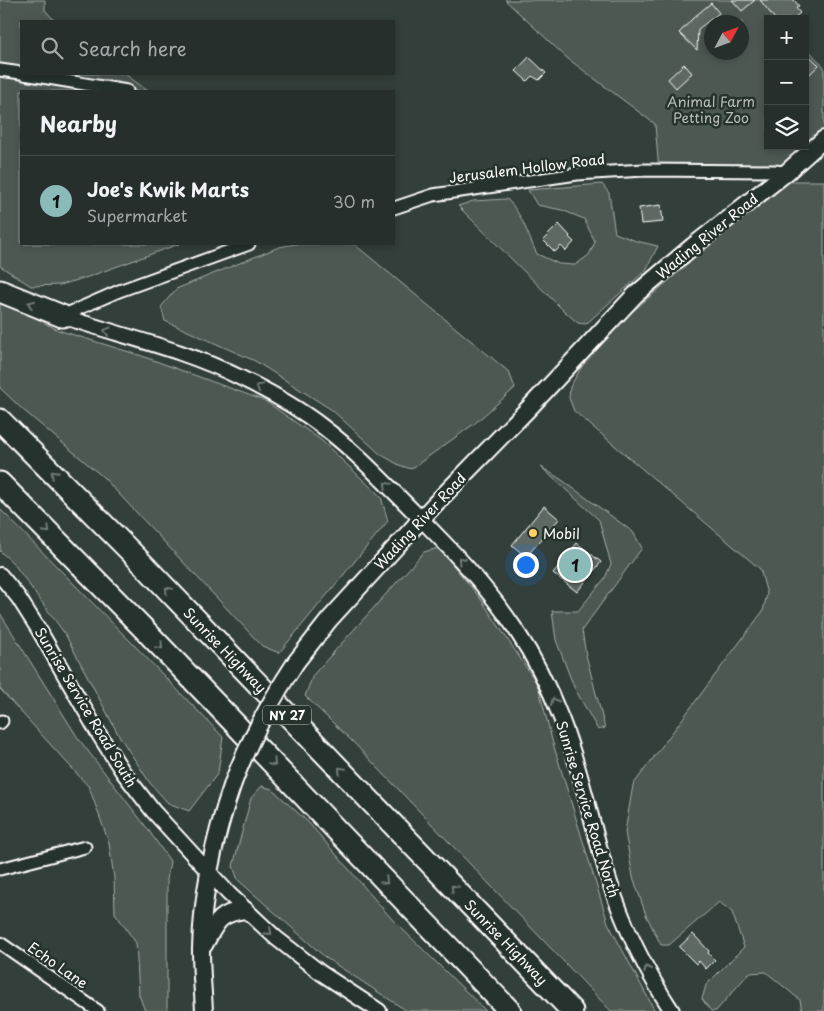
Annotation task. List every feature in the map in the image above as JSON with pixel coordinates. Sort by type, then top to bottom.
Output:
[{"type":"highway","points":[[0,291],[62,316]]},
{"type":"highway","name":"Sunrise Highway","points":[[0,420],[139,560],[572,1011]]},
{"type":"highway","name":"NY 27","points":[[0,483],[143,628],[510,1011]]},
{"type":"main road","name":"Wading River Road","points":[[204,1011],[202,933],[210,873],[221,822],[245,751],[274,695],[296,662],[329,620],[464,473],[529,408],[634,295],[787,172],[824,139]]},
{"type":"main road","points":[[201,949],[223,916],[231,912],[245,910]]},
{"type":"street","points":[[0,70],[20,74]]},
{"type":"street","points":[[28,75],[121,90]]},
{"type":"street","name":"Jerusalem Hollow Road","points":[[395,208],[433,196],[577,174],[644,170],[787,172]]},
{"type":"street","points":[[62,316],[119,291],[246,245]]},
{"type":"street","name":"Sunrise Service Road North","points":[[62,316],[196,359],[269,392],[307,415],[368,465],[458,558],[492,597],[517,632],[542,676],[560,714],[622,917],[645,966],[672,1011]]},
{"type":"street","name":"Sunrise Service Road South","points":[[0,575],[39,630],[123,772],[153,811],[245,910],[289,949],[354,996],[379,1011]]},
{"type":"street","points":[[0,869],[85,847]]},
{"type":"street","name":"Echo Lane","points":[[0,943],[98,1011]]},
{"type":"green space","points":[[0,0],[45,0],[45,10],[54,20],[20,20],[20,75],[126,75],[147,90],[20,90],[20,245],[176,245],[85,278],[60,285],[31,286],[0,266]]},
{"type":"green space","name":"Animal Farm Petting Zoo","points":[[505,0],[764,0],[777,15],[764,15],[764,150],[809,150],[809,50],[824,67],[824,142],[788,172],[659,171],[655,124],[567,58]]},
{"type":"green space","points":[[793,181],[824,181],[824,1011],[802,1011],[800,1000],[766,972],[749,973],[716,1011],[711,1011],[702,999],[706,985],[744,947],[732,912],[719,902],[669,945],[661,945],[646,915],[633,877],[625,832],[633,785],[763,611],[767,594],[760,569],[574,411],[569,398],[570,387],[584,363],[632,312],[781,185]]},
{"type":"green space","points":[[602,184],[609,193],[615,233],[636,241],[658,246],[646,270],[586,324],[578,323],[564,311],[458,206],[473,201],[507,199],[521,218],[537,254],[559,264],[575,265],[589,255],[595,242],[584,219],[562,210],[537,205],[528,190]]},
{"type":"green space","points":[[290,245],[355,245],[509,372],[515,388],[474,424],[411,469],[399,465],[380,454],[332,410],[255,361],[165,321],[161,307],[176,289],[279,247]]},
{"type":"green space","points":[[0,299],[58,330],[142,356],[265,401],[321,440],[381,497],[388,521],[279,653],[262,646],[103,477],[22,409],[0,388]]},
{"type":"green space","points":[[541,467],[562,480],[633,532],[642,548],[582,630],[586,655],[605,728],[598,730],[574,687],[556,640],[552,611],[578,611],[605,578],[611,564],[599,520]]},
{"type":"green space","points":[[0,509],[223,737],[218,773],[189,811],[168,803],[150,783],[118,734],[65,634],[14,564],[0,551]]},
{"type":"green space","points":[[439,548],[480,598],[538,685],[552,740],[608,923],[655,1011],[611,1011],[353,742],[305,696],[313,675],[424,552]]},
{"type":"green space","points":[[0,613],[78,738],[170,861],[167,880],[167,1011],[145,1011],[139,995],[136,943],[115,913],[114,878],[109,843],[89,787],[0,689]]},
{"type":"green space","points":[[262,786],[272,789],[309,823],[391,918],[486,1011],[407,1011],[326,958],[238,880],[233,866],[251,798]]},
{"type":"building","points":[[732,0],[755,0],[742,11]]},
{"type":"building","points":[[760,0],[794,0],[799,6],[796,8],[800,13],[798,15],[772,15]]},
{"type":"building","points":[[711,3],[719,13],[716,15],[704,15],[704,24],[698,29],[697,50],[679,33]]},
{"type":"building","points":[[809,56],[819,65],[809,75]]},
{"type":"building","points":[[529,57],[546,73],[539,80],[532,76],[527,81],[516,71]]},
{"type":"building","points":[[684,64],[692,73],[676,88],[668,79]]},
{"type":"building","points":[[661,205],[663,222],[641,224],[639,208]]},
{"type":"building","points":[[559,224],[574,242],[566,251],[561,246],[555,252],[543,240]]},
{"type":"building","points":[[544,506],[559,519],[526,557],[512,545]]},
{"type":"building","points":[[577,543],[601,562],[577,592],[553,573]]},
{"type":"building","points":[[693,934],[715,960],[706,969],[699,961],[696,964],[679,947]]},
{"type":"place","name":"Mobil","points":[[533,533]]},
{"type":"place","name":"Joe's Kwik Marts","points":[[575,565]]}]
